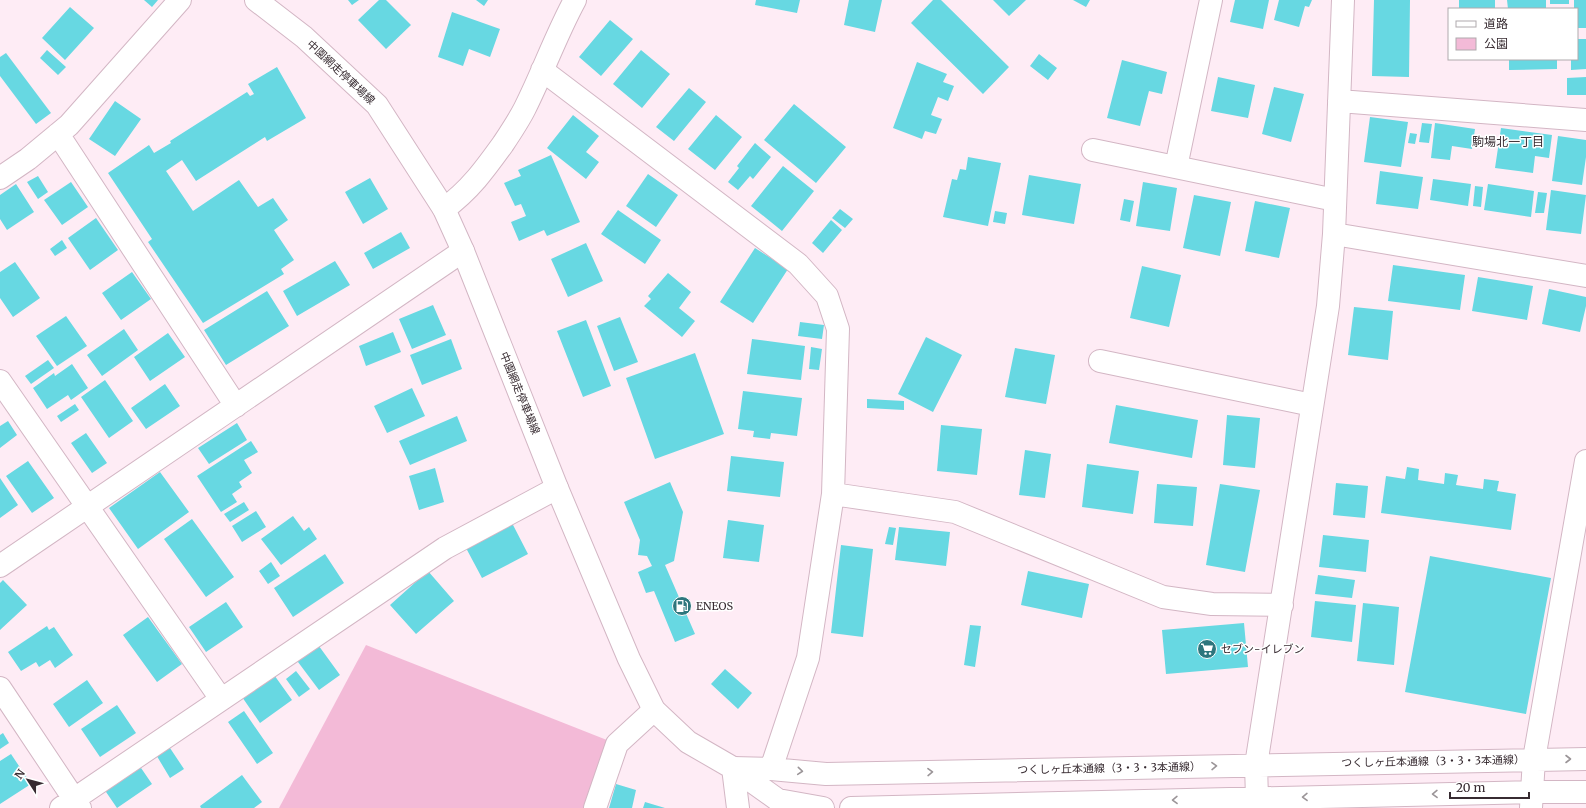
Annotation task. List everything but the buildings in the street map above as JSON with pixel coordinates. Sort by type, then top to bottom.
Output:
[{"type":"street","points":[[0,178],[28,159],[69,125],[180,0]]},
{"type":"street","name":"中園網走停車場線","points":[[256,0],[304,37],[377,105],[444,209],[463,251],[558,488],[629,659],[654,710],[688,742],[733,768]]},
{"type":"street","points":[[444,209],[458,198],[484,171],[525,109],[563,21],[575,0]]},
{"type":"street","points":[[1176,167],[1211,0]]},
{"type":"street","points":[[1257,798],[1256,765],[1328,306],[1334,234],[1343,0]]},
{"type":"street","points":[[542,70],[798,264],[827,296],[838,329],[833,494],[808,658],[771,769]]},
{"type":"street","points":[[1339,101],[1586,120]]},
{"type":"street","points":[[58,134],[236,406]]},
{"type":"street","points":[[1093,150],[1335,200]]},
{"type":"street","points":[[1334,234],[1586,276]]},
{"type":"street","points":[[0,566],[463,251]]},
{"type":"street","points":[[1100,361],[1312,406]]},
{"type":"street","points":[[0,380],[221,699]]},
{"type":"street","points":[[1532,800],[1534,759],[1586,461]]},
{"type":"street","points":[[0,688],[72,805],[221,699],[445,548],[558,488]]},
{"type":"street","points":[[833,494],[955,512],[1163,597],[1212,604],[1282,605]]},
{"type":"street","points":[[595,808],[617,744],[654,710]]},
{"type":"street","name":"つくしヶ丘本通線（3・3・3本通線）","points":[[733,768],[771,769],[826,774],[1586,759]]},
{"type":"street","points":[[733,768],[738,808]]},
{"type":"street","points":[[733,768],[778,800],[823,808]]},
{"type":"street","points":[[851,808],[1257,798],[1532,800],[1586,792]]},
{"type":"green space","points":[[366,645],[617,744],[595,808],[279,808]]},
{"type":"place","name":"ENEOS","points":[[682,606]]},
{"type":"place","name":"セブン-イレブン","points":[[1207,649]]},
{"type":"district","name":"駒場北一丁目","points":[[1508,142]]}]
